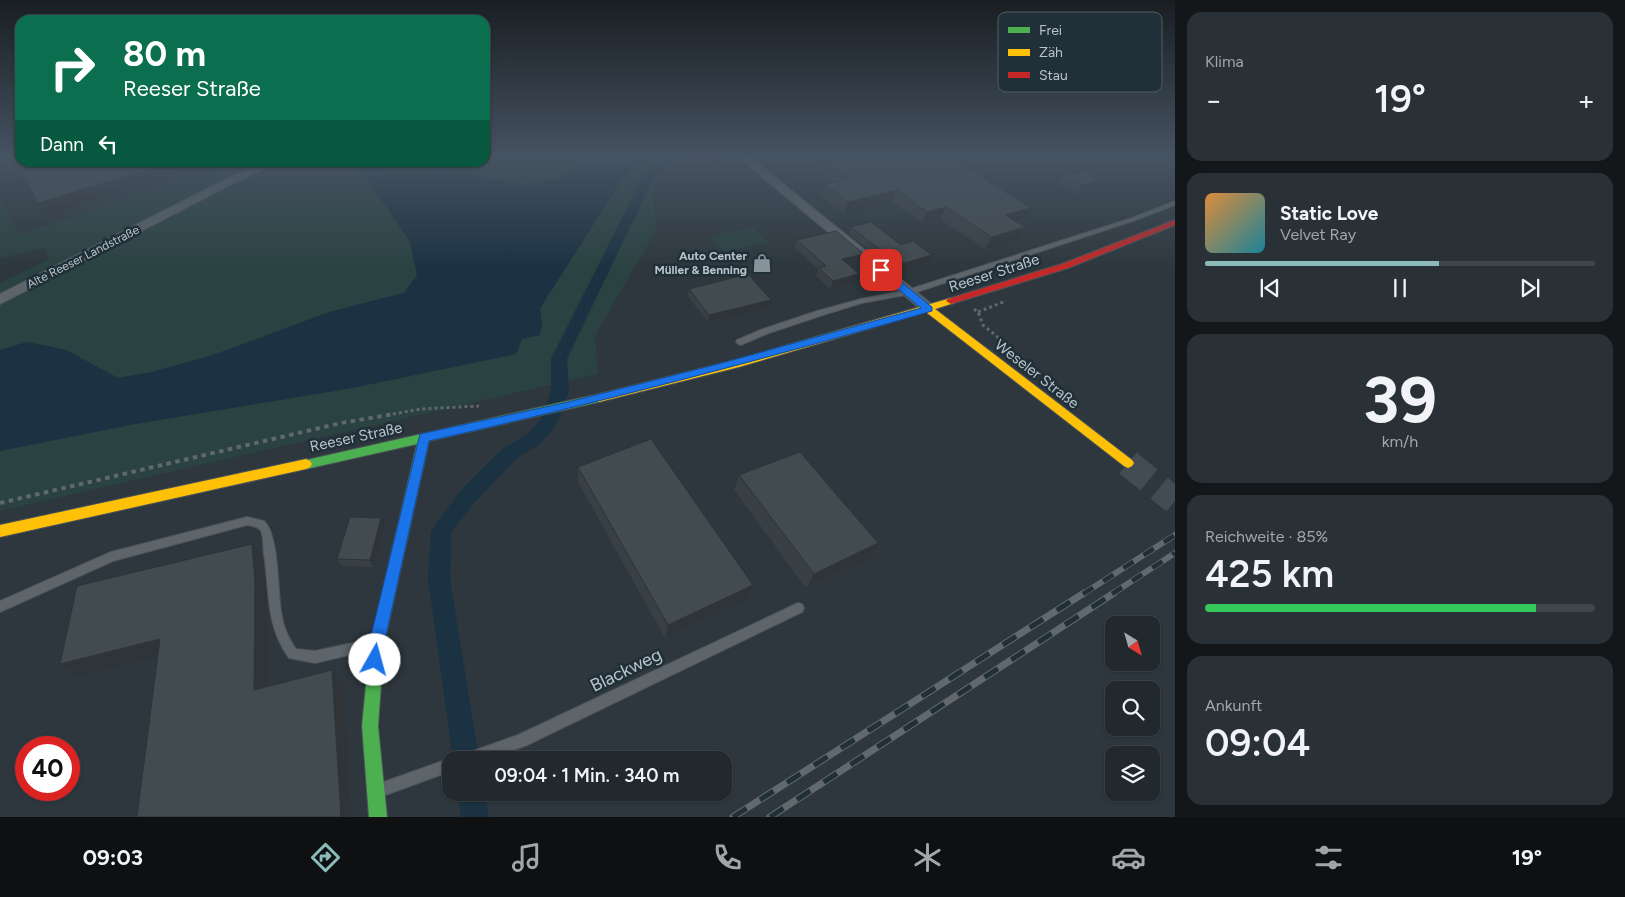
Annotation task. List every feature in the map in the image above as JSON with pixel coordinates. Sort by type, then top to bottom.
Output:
[{"type":"main road","name":"Reeser Straße","points":[[0,531],[537,413],[748,360],[929,309],[1065,266],[1175,222]]},
{"type":"main road","name":"Weseler Straße","points":[[929,309],[1128,463]]},
{"type":"main road","points":[[378,817],[370,726],[376,644],[424,437]]},
{"type":"street","name":"Alte Reeser Landstraße","points":[[0,300],[204,194]]},
{"type":"street","points":[[789,194],[929,309]]},
{"type":"lane","points":[[740,342],[820,313],[861,301],[908,292],[1134,219],[1175,203]]},
{"type":"lane","points":[[0,607],[111,557],[247,521],[259,523],[265,529],[271,561],[277,628],[284,645],[293,654],[315,657],[376,644]]},
{"type":"lane","name":"Blackweg","points":[[495,751],[798,608]]},
{"type":"lane","points":[[376,791],[442,768]]},
{"type":"path","points":[[0,503],[341,423],[421,409],[488,405]]},
{"type":"green space","points":[[138,194],[378,194],[410,242],[417,275],[404,293],[329,312],[216,354],[152,372],[118,378],[66,350],[27,342],[0,350],[0,283],[49,259],[44,248],[0,258],[0,198],[19,235]]},
{"type":"green space","points":[[613,194],[654,194],[656,230],[595,336],[598,374],[0,511],[0,451],[135,424],[347,389],[516,354],[522,339],[542,325],[540,308]]},
{"type":"green space","points":[[752,227],[768,242],[724,252],[710,237]]},
{"type":"water","points":[[377,194],[613,194],[540,308],[542,325],[540,335],[522,339],[516,354],[347,389],[135,424],[0,451],[0,350],[27,342],[66,350],[118,378],[152,372],[216,354],[329,312],[404,293],[417,275],[410,242]]},
{"type":"building","points":[[33,194],[67,194],[38,203]]},
{"type":"building","points":[[838,194],[880,194],[848,202]]},
{"type":"building","points":[[903,194],[1009,194],[1031,208],[1005,215],[1025,227],[992,237],[946,207],[927,212]]},
{"type":"building","points":[[871,222],[901,245],[913,241],[932,255],[901,264],[851,227]]},
{"type":"building","points":[[836,231],[864,254],[842,259],[859,274],[833,281],[819,268],[826,266],[797,240]]},
{"type":"building","points":[[748,274],[771,300],[709,315],[689,289]]},
{"type":"building","points":[[651,439],[753,585],[668,625],[578,467]]},
{"type":"building","points":[[800,452],[878,543],[814,574],[739,475]]},
{"type":"building","points":[[350,517],[381,518],[370,560],[337,559]]},
{"type":"building","points":[[252,544],[255,583],[254,690],[332,670],[341,817],[137,817],[160,639],[60,664],[77,586]]},
{"type":"waterway","points":[[465,751],[439,579],[441,531],[467,497],[508,455],[535,438],[551,419],[560,391],[559,359],[640,194]]},
{"type":"waterway","points":[[472,801],[475,817]]},
{"type":"tunnel","points":[[1128,463],[1175,501]]},
{"type":"railway","points":[[1083,594],[1175,535]]},
{"type":"railway","points":[[1112,594],[1175,553]]},
{"type":"railway","points":[[733,817],[1084,593]]},
{"type":"railway","points":[[770,817],[1114,593]]},
{"type":"traffic: fast","points":[[306,464],[599,398]]},
{"type":"traffic: fast","points":[[378,817],[370,726],[377,644],[424,437]]},
{"type":"traffic: slow","points":[[599,398],[739,363],[951,301]]},
{"type":"traffic: slow","points":[[929,309],[1128,463]]},
{"type":"traffic: slow","points":[[0,531],[306,464]]},
{"type":"traffic: jam","points":[[951,301],[1065,266],[1175,222]]},
{"type":"place","name":"Auto Center Müller & Benning","points":[[762,263]]},
{"type":"route","points":[[375,660],[376,644],[424,437],[564,407],[722,367],[929,309],[881,270]]}]
